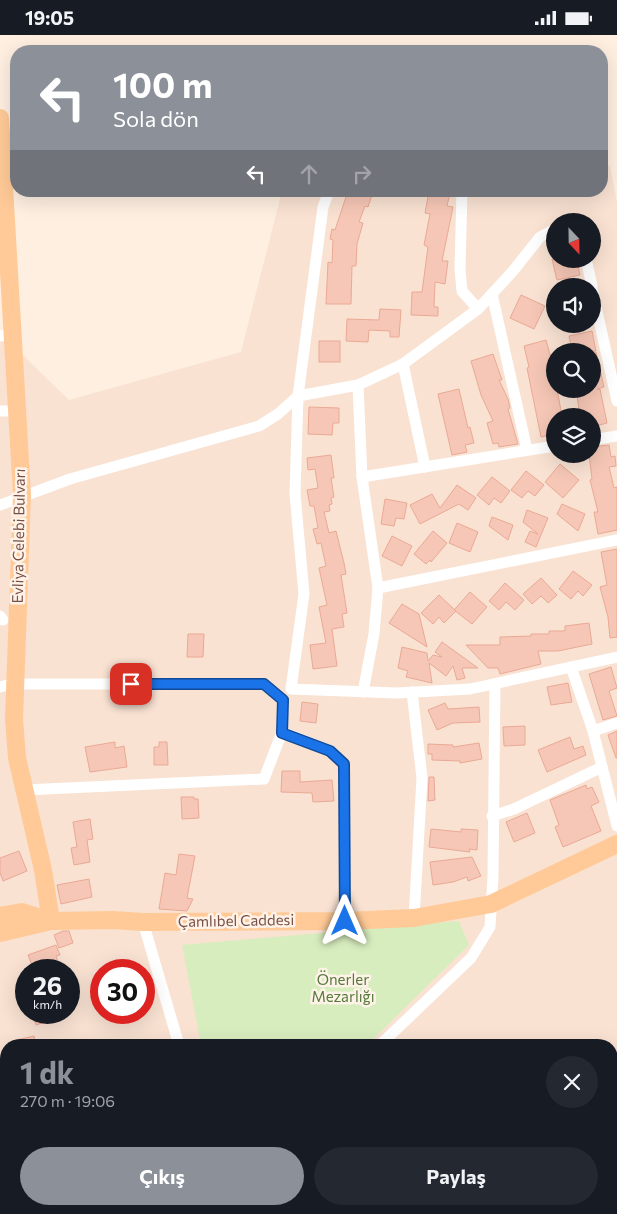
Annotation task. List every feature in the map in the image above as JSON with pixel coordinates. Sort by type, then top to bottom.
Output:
[{"type":"main road","name":"Evliya Celebi Bulvarı","points":[[0,118],[8,411],[22,495],[8,686],[14,719],[17,757],[43,870],[51,921]]},
{"type":"main road","name":"Çamlıbel Caddesi","points":[[0,933],[51,921],[345,921],[414,917],[491,904],[617,844]]},
{"type":"main road","name":"Çamlıbel Caddesi","points":[[0,916],[22,912],[51,921]]},
{"type":"street","points":[[327,197],[323,207],[298,396],[295,494],[304,594],[291,689],[363,692],[470,689],[617,657]]},
{"type":"street","points":[[462,197],[460,269],[462,291],[478,309]]},
{"type":"street","points":[[0,505],[22,495],[70,479],[259,426],[278,414],[298,396],[358,385],[403,364],[478,309],[540,237],[546,234]]},
{"type":"street","points":[[492,294],[527,451]]},
{"type":"street","points":[[601,329],[617,401]]},
{"type":"street","points":[[403,364],[425,467]]},
{"type":"street","points":[[358,385],[362,477],[378,588],[374,634],[363,692]]},
{"type":"street","points":[[601,439],[617,436]]},
{"type":"street","points":[[362,477],[546,448]]},
{"type":"street","points":[[378,588],[617,540]]},
{"type":"street","points":[[571,667],[594,731],[617,826]]},
{"type":"street","points":[[8,686],[264,684],[283,700],[282,733],[264,779],[24,791]]},
{"type":"street","points":[[386,1039],[471,958],[490,927],[495,684]]},
{"type":"street","points":[[412,692],[422,778],[414,917]]},
{"type":"street","points":[[594,731],[617,723]]},
{"type":"street","points":[[282,733],[330,751],[344,764],[345,921]]},
{"type":"street","points":[[492,815],[514,809],[602,767]]},
{"type":"street","points":[[143,922],[177,1039]]},
{"type":"shaded area","points":[[608,165],[610,166],[617,203],[617,1039],[0,1039],[0,333],[69,400],[241,352],[280,197],[608,197]]},
{"type":"green space","name":"Önerler Mezarlığı","points":[[459,921],[469,945],[373,1039],[200,1039],[182,945]]},
{"type":"building","points":[[346,197],[371,197],[368,207],[365,206],[359,222],[363,223],[357,244],[356,266],[352,266],[351,304],[326,304],[328,262],[332,263],[333,240],[330,239],[332,229],[335,230]]},
{"type":"building","points":[[428,197],[449,197],[447,206],[453,207],[442,261],[448,261],[445,284],[435,282],[434,307],[438,307],[438,316],[411,315],[412,292],[422,292],[428,247],[424,245],[430,214],[425,213]]},
{"type":"building","points":[[554,268],[578,268],[580,275],[557,278]]},
{"type":"building","points":[[521,295],[545,306],[534,329],[510,318]]},
{"type":"building","points":[[380,309],[401,310],[399,337],[390,337],[390,331],[369,330],[368,342],[346,341],[347,319],[379,320]]},
{"type":"building","points":[[592,333],[594,343],[570,343],[569,336]]},
{"type":"building","points":[[546,340],[547,343],[546,398],[559,398],[561,408],[546,408],[546,436],[541,437],[524,346]]},
{"type":"building","points":[[319,341],[340,341],[340,362],[319,362]]},
{"type":"building","points":[[493,354],[502,380],[499,380],[508,399],[510,408],[508,409],[518,444],[499,447],[498,443],[493,444],[487,423],[493,421],[481,395],[471,361]]},
{"type":"building","points":[[601,374],[604,387],[601,388]]},
{"type":"building","points":[[459,389],[468,428],[470,427],[474,443],[465,445],[467,452],[452,455],[438,394]]},
{"type":"building","points":[[601,394],[607,423],[601,425],[601,408],[579,408],[577,398],[601,398]]},
{"type":"building","points":[[309,407],[339,408],[339,423],[333,423],[332,435],[308,434]]},
{"type":"building","points":[[609,445],[611,457],[615,456],[616,466],[609,467],[614,488],[617,487],[617,530],[598,534],[594,512],[598,512],[590,480],[592,479],[590,463],[601,463],[601,446]]},
{"type":"building","points":[[331,455],[334,478],[331,478],[334,497],[331,498],[332,504],[329,505],[330,511],[324,512],[329,533],[336,531],[344,563],[346,574],[341,575],[347,613],[342,614],[344,627],[332,629],[337,666],[313,669],[310,645],[326,643],[319,607],[327,605],[319,568],[326,566],[321,543],[317,544],[313,529],[318,528],[314,506],[310,506],[307,490],[318,488],[315,469],[308,470],[307,458]]},
{"type":"building","points":[[560,464],[579,480],[563,498],[545,482]]},
{"type":"building","points":[[526,471],[544,485],[535,496],[528,491],[522,498],[511,490]]},
{"type":"building","points":[[492,477],[510,491],[501,503],[494,498],[489,505],[477,495]]},
{"type":"building","points":[[457,485],[476,498],[468,510],[459,504],[420,524],[410,505],[432,494],[440,508]]},
{"type":"building","points":[[385,499],[407,503],[404,519],[396,518],[394,526],[381,524]]},
{"type":"building","points":[[562,504],[585,514],[578,531],[557,514]]},
{"type":"building","points":[[527,510],[548,518],[536,547],[525,542],[530,531],[538,534],[523,522]]},
{"type":"building","points":[[492,517],[513,525],[508,540],[489,526]]},
{"type":"building","points":[[457,523],[478,532],[470,552],[449,543]]},
{"type":"building","points":[[433,531],[447,543],[431,562],[430,560],[426,564],[414,554]]},
{"type":"building","points":[[392,536],[412,546],[402,566],[382,556]]},
{"type":"building","points":[[617,549],[617,637],[610,638],[608,617],[600,587],[607,585],[601,552]]},
{"type":"building","points":[[573,571],[592,585],[583,596],[578,591],[571,599],[559,589]]},
{"type":"building","points":[[541,578],[557,595],[548,603],[541,596],[532,604],[523,594]]},
{"type":"building","points":[[505,583],[524,600],[515,610],[506,602],[499,610],[489,601]]},
{"type":"building","points":[[470,592],[487,607],[472,624],[454,610]]},
{"type":"building","points":[[439,595],[456,611],[444,623],[439,617],[433,624],[421,613]]},
{"type":"building","points":[[402,604],[419,614],[427,647],[389,623]]},
{"type":"building","points":[[589,623],[592,644],[558,651],[538,651],[541,664],[500,674],[498,668],[488,668],[466,645],[500,645],[500,637],[549,634],[549,631],[565,631],[565,626]]},
{"type":"building","points":[[188,634],[204,634],[203,657],[187,657]]},
{"type":"building","points":[[442,642],[478,668],[462,668],[465,678],[457,680],[453,666],[446,676],[429,663],[432,683],[406,677],[408,671],[398,668],[402,647],[427,653],[428,661],[433,655],[442,657],[435,652]]},
{"type":"building","points":[[611,667],[617,688],[609,691],[617,716],[603,720],[589,674]]},
{"type":"building","points":[[568,683],[572,702],[551,705],[547,687]]},
{"type":"building","points":[[302,702],[318,704],[316,723],[300,721]]},
{"type":"building","points":[[445,703],[448,709],[479,707],[480,722],[453,723],[437,730],[428,710]]},
{"type":"building","points":[[525,726],[525,745],[504,746],[503,727]]},
{"type":"building","points":[[617,731],[617,758],[616,758],[608,735]]},
{"type":"building","points":[[570,737],[574,749],[583,746],[586,755],[547,772],[538,750]]},
{"type":"building","points":[[115,742],[115,748],[124,746],[127,767],[90,772],[85,747]]},
{"type":"building","points":[[159,742],[167,742],[168,765],[154,765],[154,747],[159,747]]},
{"type":"building","points":[[479,743],[482,759],[460,763],[460,761],[432,760],[432,754],[428,754],[428,744],[453,745],[453,747]]},
{"type":"building","points":[[282,771],[300,771],[300,782],[332,780],[334,801],[313,802],[312,793],[281,792]]},
{"type":"building","points":[[429,777],[434,777],[435,800],[428,801]]},
{"type":"building","points":[[586,785],[587,789],[592,787],[599,802],[591,806],[601,831],[563,847],[555,827],[559,825],[550,800]]},
{"type":"building","points":[[181,797],[194,797],[194,799],[198,799],[199,818],[182,819]]},
{"type":"building","points":[[527,813],[535,833],[514,842],[506,822]]},
{"type":"building","points":[[90,819],[93,839],[87,840],[90,862],[74,865],[71,848],[77,847],[73,822]]},
{"type":"building","points":[[431,829],[461,832],[461,829],[478,830],[477,850],[469,849],[470,852],[429,847]]},
{"type":"building","points":[[19,851],[27,871],[3,881],[0,873],[0,858]]},
{"type":"building","points":[[179,854],[195,856],[187,898],[193,899],[187,911],[159,909],[165,873],[176,875]]},
{"type":"building","points":[[472,857],[481,876],[468,881],[467,877],[453,882],[433,885],[430,862]]},
{"type":"building","points":[[89,879],[92,897],[61,904],[57,885]]},
{"type":"building","points":[[63,931],[69,931],[73,943],[59,948],[54,935]]},
{"type":"building","points":[[56,945],[60,955],[56,956],[57,959],[30,959],[28,955]]},
{"type":"building","points":[[34,1036],[35,1039],[21,1039]]},
{"type":"route","points":[[131,684],[264,684],[283,700],[282,733],[330,751],[344,764],[345,921]]}]
